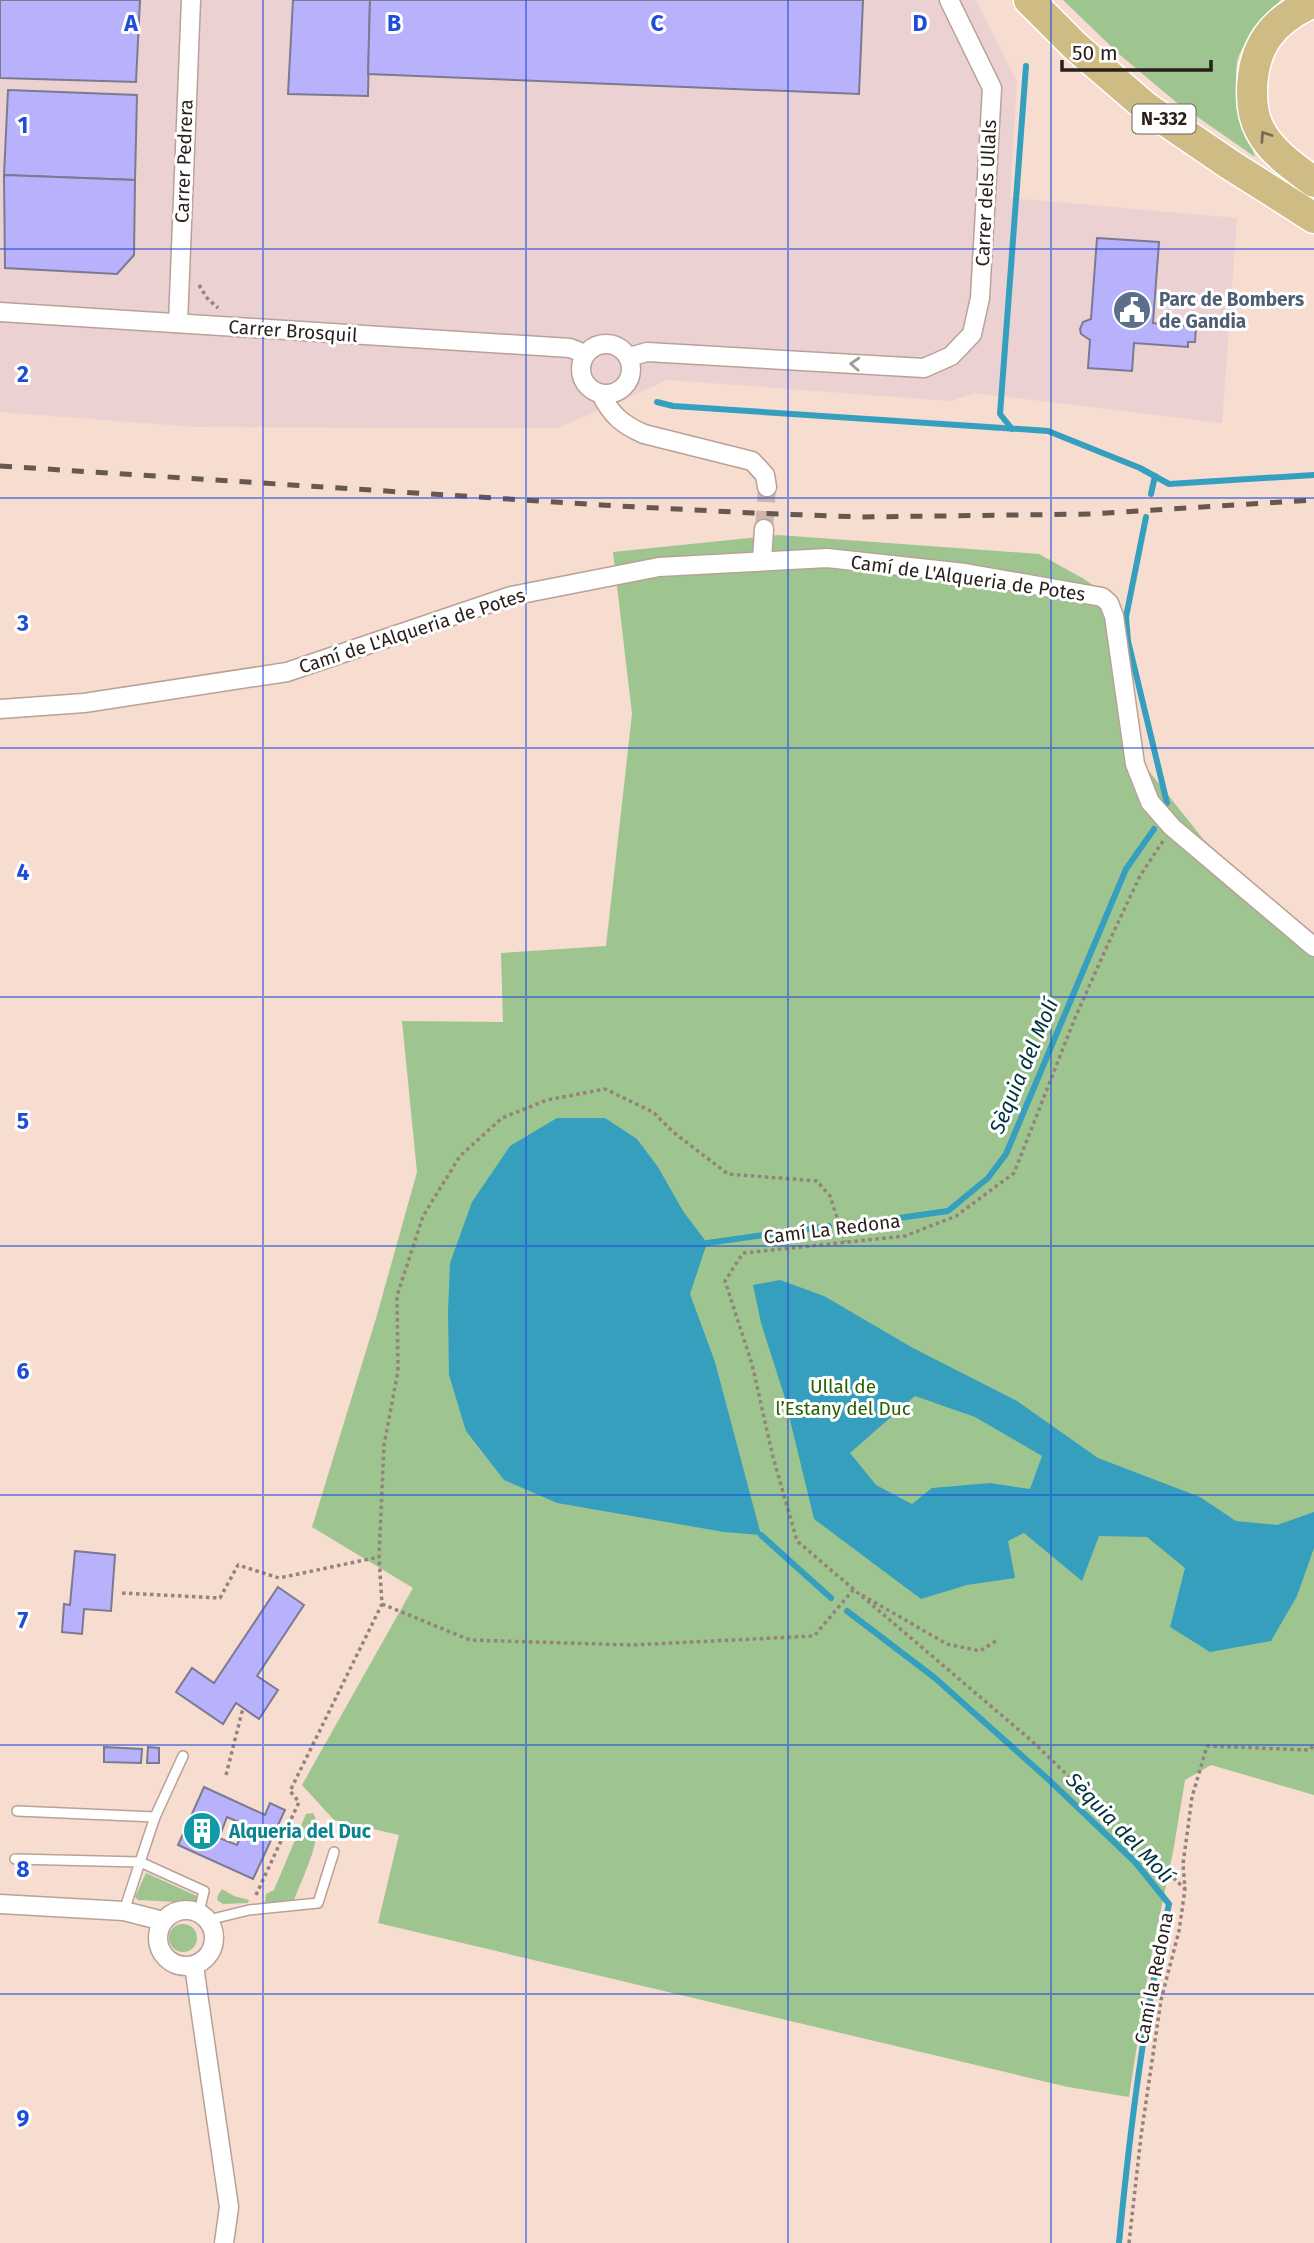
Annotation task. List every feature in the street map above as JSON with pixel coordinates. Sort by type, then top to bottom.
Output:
[{"type":"highway","name":"N-332","points":[[1029,0],[1075,46],[1147,108],[1314,218]]},
{"type":"highway","points":[[1314,2],[1290,14],[1262,44],[1256,61],[1252,106],[1260,131],[1279,154],[1314,182]]},
{"type":"street","name":"Carrer Pedrera","points":[[178,323],[191,0]]},
{"type":"street","name":"Carrer dels Ullals","points":[[629,357],[647,352],[924,368],[951,356],[972,334],[980,298],[992,88],[949,0]]},
{"type":"street","name":"Carrer Brosquil","points":[[0,312],[570,348],[585,354]]},
{"type":"street","points":[[607,344],[623,350],[629,357],[631,373],[628,382],[616,393],[601,394],[592,390],[582,377],[585,354],[591,348],[607,344]]},
{"type":"street","points":[[601,394],[607,408],[628,426],[644,434],[752,461],[765,475],[767,487]]},
{"type":"street","points":[[762,560],[764,528]]},
{"type":"street","name":"Camí de L'Alqueria de Potes","points":[[0,709],[84,703],[287,671],[511,596],[659,567],[827,558],[965,573],[1102,597],[1109,603],[1114,616],[1135,764],[1150,803],[1172,827],[1314,947]]},
{"type":"street","points":[[0,1904],[124,1911],[163,1921]]},
{"type":"street","points":[[179,1910],[204,1916],[213,1928],[213,1946],[209,1955],[194,1966],[176,1965],[163,1954],[157,1938],[163,1921],[179,1910]]},
{"type":"street","points":[[194,1966],[229,2207],[225,2243]]},
{"type":"lane","points":[[124,1911],[155,1817],[183,1756]]},
{"type":"lane","points":[[17,1811],[155,1817]]},
{"type":"lane","points":[[15,1858],[140,1862],[204,1891],[204,1916],[318,1903],[334,1852]]},
{"type":"path","name":"Camí La Redona","points":[[1172,827],[1140,876],[1102,956],[1014,1173],[956,1216],[905,1236],[743,1253],[725,1281],[752,1364],[797,1541],[1034,1741],[1185,1889]]},
{"type":"path","points":[[249,1910],[299,1802],[290,1791],[382,1604],[379,1557],[384,1445],[398,1371],[397,1296],[423,1216],[460,1156],[502,1118],[547,1100],[605,1089],[653,1112],[673,1132],[728,1174],[817,1181],[830,1196],[845,1242]]},
{"type":"path","points":[[122,1593],[220,1598],[238,1565],[279,1578],[379,1557]]},
{"type":"path","points":[[382,1604],[470,1640],[633,1645],[814,1636],[853,1590],[915,1623],[947,1644],[980,1651],[996,1641]]},
{"type":"path","points":[[226,1775],[243,1708]]},
{"type":"path","name":"Camí la Redona","points":[[1129,2243],[1161,2000],[1179,1931],[1185,1889],[1184,1864],[1192,1797],[1207,1746],[1310,1750],[1314,1744]]},
{"type":"shaded area","points":[[0,0],[976,0],[1017,81],[1010,198],[1237,218],[1222,423],[975,393],[951,401],[668,380],[558,428],[196,427],[0,412]]},
{"type":"green space","points":[[1063,0],[1281,0],[1249,38],[1237,62],[1238,98],[1255,157],[1176,102],[1120,55]]},
{"type":"green space","name":"Ullal de l’Estany del Duc","points":[[778,535],[1039,554],[1110,597],[1140,760],[1204,840],[1314,939],[1314,1795],[1211,1765],[1185,1780],[1149,1967],[1129,2097],[1068,2087],[378,1923],[399,1835],[334,1820],[302,1785],[413,1588],[312,1527],[377,1315],[417,1172],[402,1021],[503,1022],[501,953],[606,946],[632,714],[613,552]]},
{"type":"green space","points":[[313,1813],[317,1832],[315,1844],[294,1900],[265,1903],[266,1894],[274,1890],[306,1814]]},
{"type":"green space","points":[[146,1873],[197,1896],[197,1900],[193,1903],[138,1900],[135,1897]]},
{"type":"green space","points":[[222,1889],[249,1900],[248,1903],[223,1904],[217,1900]]},
{"type":"green space","points":[[183,1924],[193,1928],[197,1938],[193,1948],[183,1952],[173,1948],[169,1938],[173,1928]]},
{"type":"water","name":"Ullal de l’Estany del Duc","points":[[557,1118],[605,1118],[637,1139],[707,1243],[690,1294],[715,1362],[761,1535],[724,1532],[557,1503],[504,1480],[466,1431],[449,1375],[450,1263],[472,1202],[510,1146]]},
{"type":"water","points":[[780,1280],[824,1296],[913,1348],[1017,1401],[1098,1458],[1200,1497],[1236,1521],[1277,1525],[1314,1512],[1314,1548],[1297,1596],[1271,1641],[1210,1652],[1170,1627],[1185,1568],[1147,1537],[1099,1536],[1082,1581],[1024,1533],[1008,1541],[1015,1578],[967,1585],[921,1599],[814,1519],[784,1395],[761,1323],[753,1285]],"holes":[[[915,1396],[975,1417],[1042,1456],[1030,1489],[990,1483],[932,1488],[912,1504],[876,1485],[850,1453]]]},
{"type":"building","points":[[0,0],[140,0],[136,82],[0,78]]},
{"type":"building","points":[[293,0],[370,0],[368,96],[288,94]]},
{"type":"building","points":[[370,0],[863,0],[859,94],[368,74]]},
{"type":"building","points":[[8,90],[137,95],[135,180],[4,175]]},
{"type":"building","points":[[4,175],[135,180],[134,255],[117,274],[5,268]]},
{"type":"building","points":[[1097,238],[1159,242],[1153,323],[1196,327],[1195,342],[1188,342],[1188,347],[1134,343],[1132,371],[1088,368],[1090,340],[1081,334],[1080,329],[1083,322],[1091,319]]},
{"type":"building","points":[[75,1551],[115,1555],[111,1611],[84,1609],[82,1634],[62,1632],[64,1604],[70,1605]]},
{"type":"building","points":[[278,1587],[304,1605],[257,1676],[278,1690],[259,1719],[236,1703],[223,1724],[176,1692],[192,1668],[214,1683]]},
{"type":"building","points":[[104,1747],[142,1749],[141,1763],[104,1762]]},
{"type":"building","points":[[148,1747],[159,1748],[159,1763],[147,1763]]},
{"type":"building","name":"Alqueria del Duc","points":[[204,1787],[265,1815],[270,1803],[285,1810],[253,1879],[178,1845]],"holes":[[[227,1817],[246,1825],[237,1845],[219,1838]]]},
{"type":"waterway","points":[[1012,429],[1000,414],[1026,66]]},
{"type":"waterway","points":[[657,402],[673,406],[1048,431],[1140,468],[1169,484],[1314,475]]},
{"type":"waterway","name":"Sèquia del Molí","points":[[1151,494],[1155,476]]},
{"type":"waterway","name":"Sèquia del Molí","points":[[1146,517],[1126,617],[1128,641],[1167,803]]},
{"type":"waterway","name":"Sèquia del Molí","points":[[850,1225],[948,1211],[988,1178],[1006,1154],[1126,869],[1154,829]]},
{"type":"waterway","name":"Sèquia del Molí","points":[[707,1243],[829,1226]]},
{"type":"waterway","name":"Sèquia del Molí","points":[[761,1535],[831,1598]]},
{"type":"waterway","name":"Sèquia del Molí","points":[[847,1611],[935,1678],[1049,1780],[1135,1862],[1169,1904],[1139,2073],[1119,2243]]},
{"type":"tunnel","points":[[764,529],[767,487]]},
{"type":"railway","points":[[0,466],[601,505],[861,517],[1092,514],[1314,500]]},
{"type":"place","name":"Parc de Bombers de Gandia","points":[[1132,310]]},
{"type":"place","name":"Alqueria del Duc","points":[[202,1831]]}]
